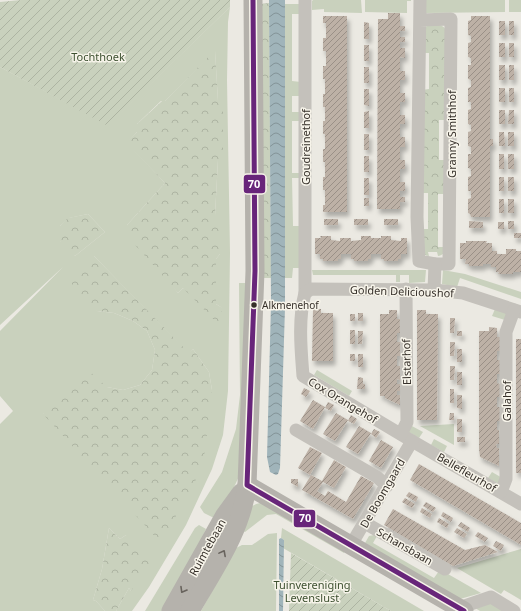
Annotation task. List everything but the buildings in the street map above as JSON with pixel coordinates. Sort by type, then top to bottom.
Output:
[{"type":"street","name":"Ruimtebaan","points":[[190,611],[234,530],[245,501],[247,485],[255,271],[253,0]]},
{"type":"street","name":"Goudreinethof","points":[[305,0],[305,293]]},
{"type":"street","points":[[420,0],[417,217],[418,261],[435,264],[434,290]]},
{"type":"street","name":"Granny Smithhof","points":[[420,20],[451,19],[449,264],[435,264]]},
{"type":"street","name":"Golden Delicioushof","points":[[305,293],[311,289],[434,290],[463,293],[517,311]]},
{"type":"street","name":"Elstarhof","points":[[406,289],[407,438]]},
{"type":"street","name":"Cox Orangehof","points":[[305,293],[302,306],[303,376],[407,438]]},
{"type":"street","name":"Galahof","points":[[501,492],[506,478],[506,332],[517,311]]},
{"type":"street","points":[[296,430],[377,477],[387,486]]},
{"type":"street","name":"De Boomgaard","points":[[351,545],[387,486],[407,438]]},
{"type":"street","name":"Bellefleurhof","points":[[407,438],[521,504]]},
{"type":"street","name":"Ruimtebaan","points":[[171,611],[225,515],[247,485]]},
{"type":"street","points":[[247,485],[461,610],[491,597],[514,611]]},
{"type":"street","name":"Schansbaan","points":[[365,523],[445,569]]},
{"type":"green space","name":"Tochthoek","points":[[21,0],[230,0],[230,7],[108,126],[0,67],[0,2]]},
{"type":"green space","points":[[313,0],[361,0],[362,13],[324,12],[324,9],[312,10]]},
{"type":"green space","points":[[365,0],[411,1],[407,1],[407,13],[365,12]]},
{"type":"green space","points":[[422,0],[505,0],[505,12],[426,13]]},
{"type":"green space","points":[[509,0],[521,0],[521,12],[509,12]]},
{"type":"green space","points":[[269,3],[271,278],[260,278],[261,4]]},
{"type":"green space","points":[[285,4],[300,4],[301,14],[292,14],[292,81],[301,82],[300,96],[292,96],[292,112],[300,112],[300,121],[292,121],[292,173],[300,173],[300,178],[292,178],[293,226],[300,226],[300,268],[293,268],[292,278],[285,278]]},
{"type":"green space","points":[[230,7],[228,22],[227,80],[230,253],[228,391],[223,435],[212,469],[186,525],[149,587],[132,611],[116,611],[129,588],[131,591],[126,535],[120,539],[109,528],[102,569],[93,600],[96,601],[105,611],[0,611],[0,424],[13,411],[0,396],[0,331],[63,267],[0,325],[0,67],[108,125]],"holes":[[[215,51],[218,101],[218,160],[215,215],[220,254],[216,259],[216,304],[222,308],[183,288],[178,293],[127,225],[165,183],[127,143],[137,132],[137,124],[161,101],[165,101]],[[88,214],[105,232],[75,256],[60,241],[60,226],[69,218]],[[94,256],[189,354],[193,349],[209,372],[212,390],[43,414],[107,387],[123,390],[140,385],[152,370],[155,350],[147,331],[133,321],[114,313],[97,311]]]},
{"type":"green space","points":[[429,25],[441,25],[446,30],[446,120],[439,120],[439,160],[446,160],[445,194],[438,194],[438,247],[446,247],[444,253],[438,256],[437,252],[428,252],[429,256],[425,255],[421,229],[428,229],[428,193],[421,193],[422,90],[429,89],[429,53],[422,53],[425,27]]},
{"type":"green space","points":[[215,50],[218,101],[223,105],[223,157],[218,160],[215,215],[220,217],[220,254],[216,259],[216,304],[222,308],[221,327],[183,288],[178,293],[128,237],[127,225],[165,183],[126,143],[137,132],[137,124],[162,101],[165,101]]},
{"type":"green space","points":[[88,214],[105,232],[75,256],[63,249],[60,241],[60,226],[68,218]]},
{"type":"green space","points":[[94,256],[189,353],[193,349],[209,372],[212,390],[205,452],[195,482],[161,543],[43,414],[88,370],[107,387],[123,390],[140,385],[152,370],[155,350],[147,331],[133,321],[114,313],[97,311],[70,282]]},
{"type":"green space","points":[[312,270],[426,270],[425,282],[409,283],[409,275],[400,275],[400,282],[396,282],[396,275],[313,275]]},
{"type":"green space","points":[[443,270],[465,274],[521,292],[521,299],[460,278],[457,287],[442,284]]},
{"type":"green space","points":[[239,283],[246,283],[240,474],[218,520],[204,513],[200,507],[222,472],[236,429],[240,395]]},
{"type":"green space","points":[[495,309],[508,313],[505,320],[492,316]]},
{"type":"green space","points":[[317,370],[352,391],[349,396],[314,375]]},
{"type":"green space","points":[[454,424],[454,445],[420,426]]},
{"type":"green space","points":[[410,425],[423,432],[419,438],[407,431]]},
{"type":"green space","points":[[434,439],[447,446],[444,452],[431,445]]},
{"type":"green space","points":[[492,472],[504,479],[501,485],[488,478]]},
{"type":"green space","points":[[266,502],[346,549],[344,553],[276,514],[267,515],[245,532],[239,529],[250,507]]},
{"type":"green space","points":[[199,525],[206,529],[167,611],[145,611],[195,528]]},
{"type":"green space","points":[[109,528],[120,539],[126,535],[152,562],[131,591],[129,588],[116,611],[105,611],[96,601],[93,600],[102,569]]},
{"type":"green space","points":[[282,528],[424,611],[391,611],[283,548],[284,540],[281,538]]},
{"type":"green space","points":[[277,533],[276,611],[201,611],[236,548],[242,545],[252,545],[268,534]]},
{"type":"green space","points":[[369,536],[377,536],[373,543],[434,578],[441,570],[481,593],[460,599],[365,543]]},
{"type":"green space","points":[[521,549],[521,600],[504,590],[501,594],[457,568]]},
{"type":"green space","name":"Tuinvereniging Levenslust","points":[[291,553],[391,611],[289,611]]},
{"type":"green space","points":[[488,602],[504,611],[480,611],[472,606]]},
{"type":"water","points":[[269,0],[285,0],[285,308],[280,468],[278,474],[276,475],[270,472],[267,457],[271,304]]},
{"type":"water","points":[[281,538],[284,540],[283,611],[279,611],[279,539]]},
{"type":"transit line","name":"70","points":[[253,0],[255,271],[247,485],[464,611]]},
{"type":"place","name":"Alkmenehof","points":[[254,305]]}]
